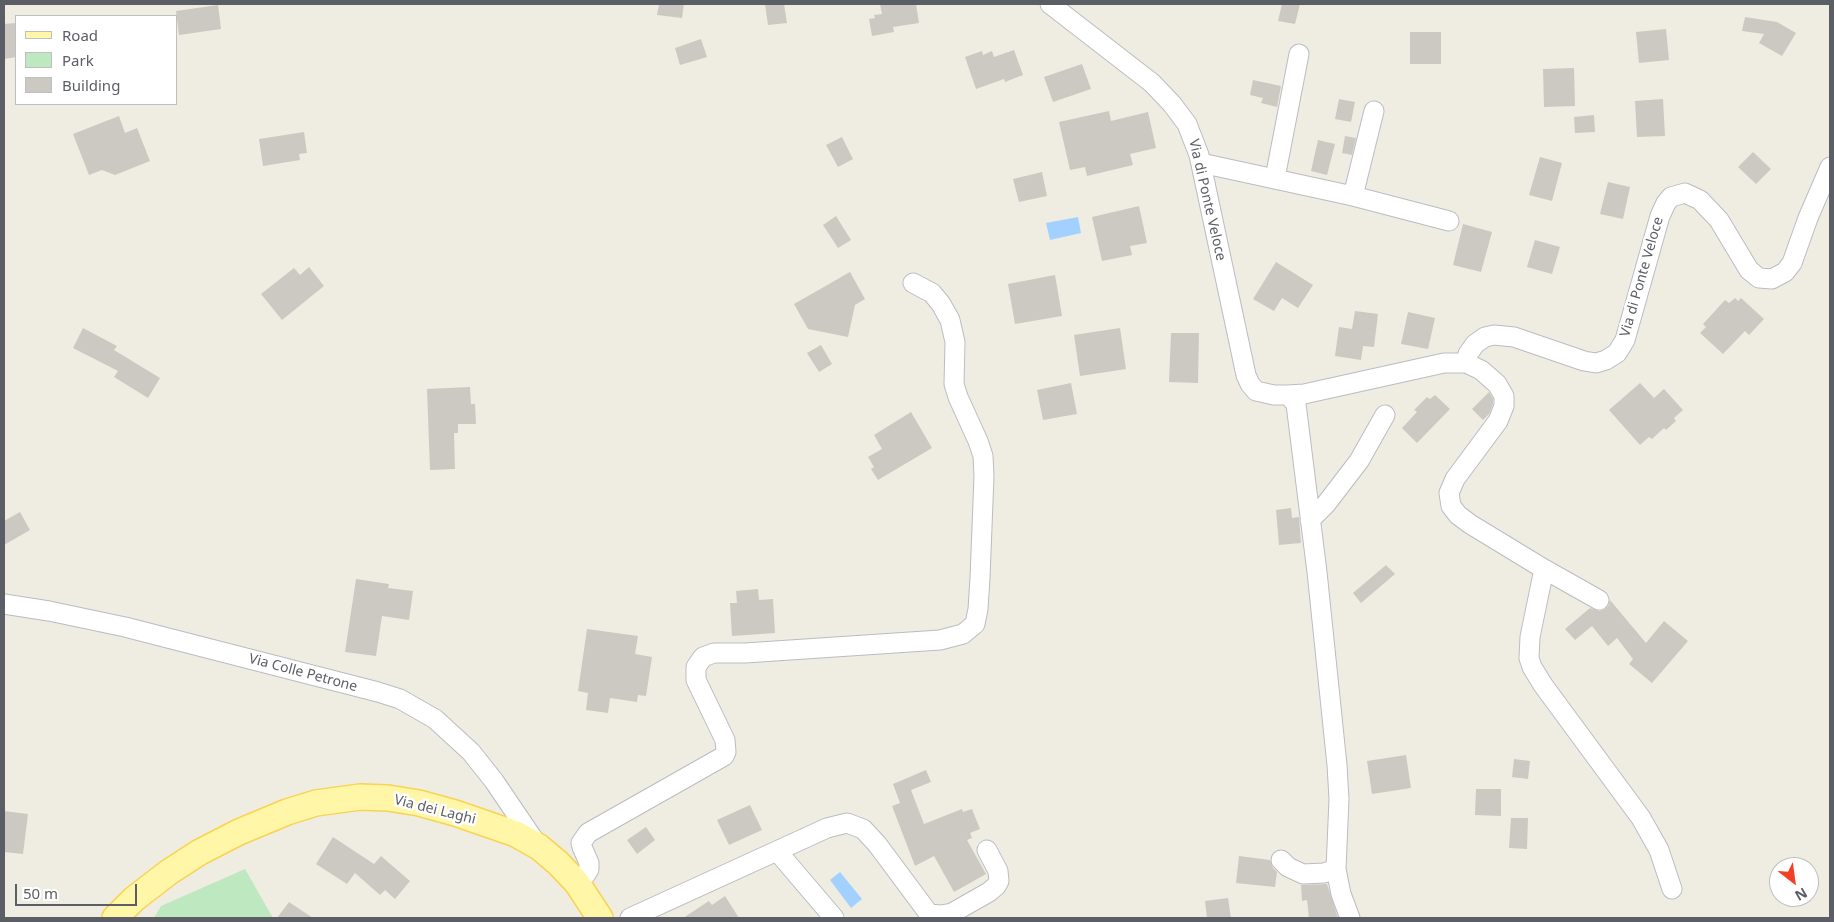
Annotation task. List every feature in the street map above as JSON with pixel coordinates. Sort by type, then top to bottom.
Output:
[{"type":"main road","name":"Via dei Laghi","points":[[115,918],[155,882],[218,842],[287,812],[316,803],[374,797],[419,803],[496,826],[516,834],[539,847],[558,863],[577,883],[600,918]]},
{"type":"street","name":"Via di Ponte Veloce","points":[[1050,4],[1152,83],[1168,98],[1187,124],[1196,144],[1201,163],[1246,375],[1250,384],[1256,390],[1274,395],[1296,398],[1444,363],[1466,363],[1468,354],[1474,344],[1485,337],[1494,335],[1514,337],[1591,362],[1602,362],[1613,356],[1625,340],[1662,211],[1671,197],[1684,193],[1697,198],[1723,226],[1746,266],[1755,276],[1768,279],[1780,276],[1792,263],[1808,218],[1830,168]]},
{"type":"street","points":[[1275,178],[1299,54]]},
{"type":"street","points":[[1353,196],[1374,112]]},
{"type":"street","points":[[1201,163],[1353,196],[1449,221]]},
{"type":"street","points":[[577,883],[589,869],[589,863],[581,843],[588,833],[724,756],[726,752],[725,740],[696,680],[696,667],[703,657],[714,653],[753,653],[940,640],[963,634],[974,624],[978,609],[980,578],[983,456],[954,384],[955,338],[950,320],[932,293],[913,283]]},
{"type":"street","points":[[1466,363],[1481,370],[1497,384],[1504,396],[1504,406],[1498,421],[1455,478],[1449,493],[1451,506],[1458,515],[1470,524],[1599,600]]},
{"type":"street","points":[[1296,398],[1338,775],[1336,869],[1341,894],[1350,918]]},
{"type":"street","points":[[1310,520],[1326,504],[1359,460],[1385,415]]},
{"type":"street","points":[[1544,569],[1530,637],[1529,658],[1532,667],[1543,685],[1641,818],[1658,850],[1672,889]]},
{"type":"street","name":"Via Colle Petrone","points":[[4,604],[126,627],[378,692],[400,700],[435,720],[470,752],[494,781],[539,847]]},
{"type":"street","points":[[630,918],[833,825],[842,823],[853,824],[867,833],[882,848],[930,916],[941,916],[952,913],[996,886],[999,881],[998,871],[987,850]]},
{"type":"street","points":[[777,851],[834,918]]},
{"type":"street","points":[[1281,860],[1288,867],[1303,874],[1324,873],[1336,869]]},
{"type":"green space","points":[[245,869],[273,918],[154,918],[161,906]]},
{"type":"water","points":[[1078,217],[1081,233],[1050,240],[1046,223]]},
{"type":"water","points":[[840,872],[862,899],[851,908],[830,880]]},
{"type":"building","points":[[659,4],[684,4],[682,18],[657,15]]},
{"type":"building","points":[[765,4],[784,4],[787,23],[768,25]]},
{"type":"building","points":[[880,4],[916,4],[919,23],[893,27],[894,32],[872,36],[869,19],[875,18],[874,15],[882,14]]},
{"type":"building","points":[[1282,4],[1300,4],[1295,24],[1278,21]]},
{"type":"building","points":[[218,5],[221,29],[179,35],[176,11]]},
{"type":"building","points":[[1745,17],[1777,22],[1796,33],[1782,56],[1759,43],[1764,34],[1742,31]]},
{"type":"building","points":[[15,23],[15,57],[4,59],[4,24]]},
{"type":"building","points":[[1666,29],[1669,60],[1639,63],[1636,32]]},
{"type":"building","points":[[1410,32],[1441,32],[1441,64],[1410,64]]},
{"type":"building","points":[[701,39],[707,57],[680,65],[675,48]]},
{"type":"building","points":[[1014,50],[1023,75],[1005,82],[1004,79],[976,89],[965,57],[982,51],[983,55],[992,51],[994,57]]},
{"type":"building","points":[[1082,64],[1091,89],[1053,102],[1044,77]]},
{"type":"building","points":[[1574,68],[1575,106],[1544,107],[1543,69]]},
{"type":"building","points":[[1253,80],[1281,86],[1277,107],[1261,103],[1263,98],[1250,95]]},
{"type":"building","points":[[1339,99],[1355,102],[1351,122],[1335,119]]},
{"type":"building","points":[[1663,99],[1665,136],[1637,137],[1635,101]]},
{"type":"building","points":[[1109,111],[1111,121],[1148,112],[1156,148],[1130,154],[1133,165],[1087,176],[1085,167],[1070,170],[1059,122]]},
{"type":"building","points":[[1594,115],[1595,132],[1575,133],[1574,117]]},
{"type":"building","points":[[119,116],[125,133],[137,128],[150,161],[115,175],[102,170],[89,175],[73,134]]},
{"type":"building","points":[[304,132],[307,153],[299,154],[300,160],[263,166],[259,139]]},
{"type":"building","points":[[1345,136],[1356,138],[1352,155],[1342,153]]},
{"type":"building","points":[[842,137],[853,159],[838,167],[826,145]]},
{"type":"building","points":[[1318,140],[1335,144],[1327,175],[1311,171]]},
{"type":"building","points":[[1753,152],[1771,169],[1756,184],[1738,167]]},
{"type":"building","points":[[1540,157],[1562,163],[1552,201],[1529,195]]},
{"type":"building","points":[[1042,172],[1047,196],[1019,202],[1013,179]]},
{"type":"building","points":[[1608,182],[1630,187],[1623,219],[1600,214]]},
{"type":"building","points":[[1139,206],[1147,243],[1130,246],[1132,255],[1102,261],[1092,217]]},
{"type":"building","points":[[836,216],[851,240],[838,248],[823,225]]},
{"type":"building","points":[[1463,224],[1492,232],[1481,272],[1453,265]]},
{"type":"building","points":[[1535,240],[1560,247],[1552,274],[1527,267]]},
{"type":"building","points":[[1276,262],[1313,285],[1298,308],[1282,298],[1274,311],[1253,299]]},
{"type":"building","points":[[309,267],[324,286],[282,320],[261,294],[294,268],[300,275]]},
{"type":"building","points":[[850,272],[865,299],[855,305],[848,337],[808,329],[794,304]]},
{"type":"building","points":[[1055,275],[1062,316],[1015,324],[1008,284]]},
{"type":"building","points":[[1735,298],[1738,301],[1741,298],[1764,319],[1749,335],[1745,331],[1723,354],[1700,333],[1706,327],[1703,324],[1725,300],[1729,303]]},
{"type":"building","points":[[1355,311],[1378,314],[1374,347],[1363,346],[1361,360],[1335,356],[1339,327],[1352,329]]},
{"type":"building","points":[[1408,312],[1435,318],[1428,349],[1401,344]]},
{"type":"building","points":[[83,328],[117,346],[114,350],[160,378],[148,398],[114,377],[118,371],[73,348]]},
{"type":"building","points":[[1120,328],[1126,369],[1080,376],[1074,335]]},
{"type":"building","points":[[1171,333],[1199,333],[1198,383],[1169,382]]},
{"type":"building","points":[[821,345],[832,364],[819,372],[807,353]]},
{"type":"building","points":[[1071,383],[1077,414],[1043,420],[1037,390]]},
{"type":"building","points":[[1640,383],[1654,398],[1664,389],[1683,410],[1674,418],[1676,421],[1666,430],[1664,428],[1652,439],[1649,437],[1640,445],[1609,410]]},
{"type":"building","points":[[470,387],[471,404],[475,404],[476,424],[458,424],[458,433],[454,433],[455,469],[430,470],[427,389]]},
{"type":"building","points":[[1489,392],[1493,399],[1493,404],[1489,414],[1483,420],[1472,409]]},
{"type":"building","points":[[1435,395],[1450,409],[1417,443],[1402,428],[1417,412],[1414,410],[1427,397],[1430,399]]},
{"type":"building","points":[[911,412],[932,448],[878,480],[871,469],[874,467],[868,457],[882,449],[874,435]]},
{"type":"building","points":[[1291,508],[1292,518],[1299,517],[1301,543],[1279,545],[1276,510]]},
{"type":"building","points":[[20,512],[30,530],[4,545],[4,521]]},
{"type":"building","points":[[1386,565],[1395,574],[1361,603],[1353,593]]},
{"type":"building","points":[[356,579],[389,584],[388,588],[413,591],[409,620],[382,616],[376,656],[345,652]]},
{"type":"building","points":[[758,589],[759,600],[773,599],[775,633],[732,636],[730,603],[737,603],[736,591]]},
{"type":"building","points":[[1610,600],[1646,643],[1664,621],[1688,641],[1652,683],[1629,664],[1633,659],[1617,638],[1608,646],[1592,626],[1575,640],[1565,629],[1590,608],[1599,611],[1605,609],[1609,605]]},
{"type":"building","points":[[587,629],[638,636],[635,654],[652,657],[646,696],[638,695],[637,702],[610,698],[608,713],[586,710],[588,693],[578,691]]},
{"type":"building","points":[[1406,755],[1411,788],[1372,794],[1367,761]]},
{"type":"building","points":[[1514,759],[1530,761],[1528,779],[1512,777]]},
{"type":"building","points":[[926,770],[931,782],[911,790],[924,824],[962,809],[963,812],[972,809],[980,829],[970,833],[972,838],[967,840],[986,874],[954,892],[934,856],[915,866],[892,806],[900,803],[893,784]]},
{"type":"building","points":[[1476,789],[1501,789],[1501,816],[1475,815]]},
{"type":"building","points":[[750,805],[762,830],[729,845],[717,820]]},
{"type":"building","points":[[4,811],[28,814],[23,854],[4,852]]},
{"type":"building","points":[[1511,818],[1528,818],[1527,849],[1509,848]]},
{"type":"building","points":[[646,827],[655,840],[637,854],[627,840]]},
{"type":"building","points":[[333,837],[374,864],[381,856],[410,881],[395,899],[385,890],[380,895],[355,873],[347,884],[316,864]]},
{"type":"building","points":[[1239,856],[1270,860],[1277,872],[1275,887],[1236,883]]},
{"type":"building","points":[[1327,884],[1338,918],[1309,918],[1307,900],[1302,901],[1301,885]]},
{"type":"building","points":[[725,896],[739,918],[683,918],[709,901],[712,905]]},
{"type":"building","points":[[1228,898],[1231,918],[1207,918],[1205,901]]},
{"type":"building","points":[[289,902],[313,918],[277,918]]}]
